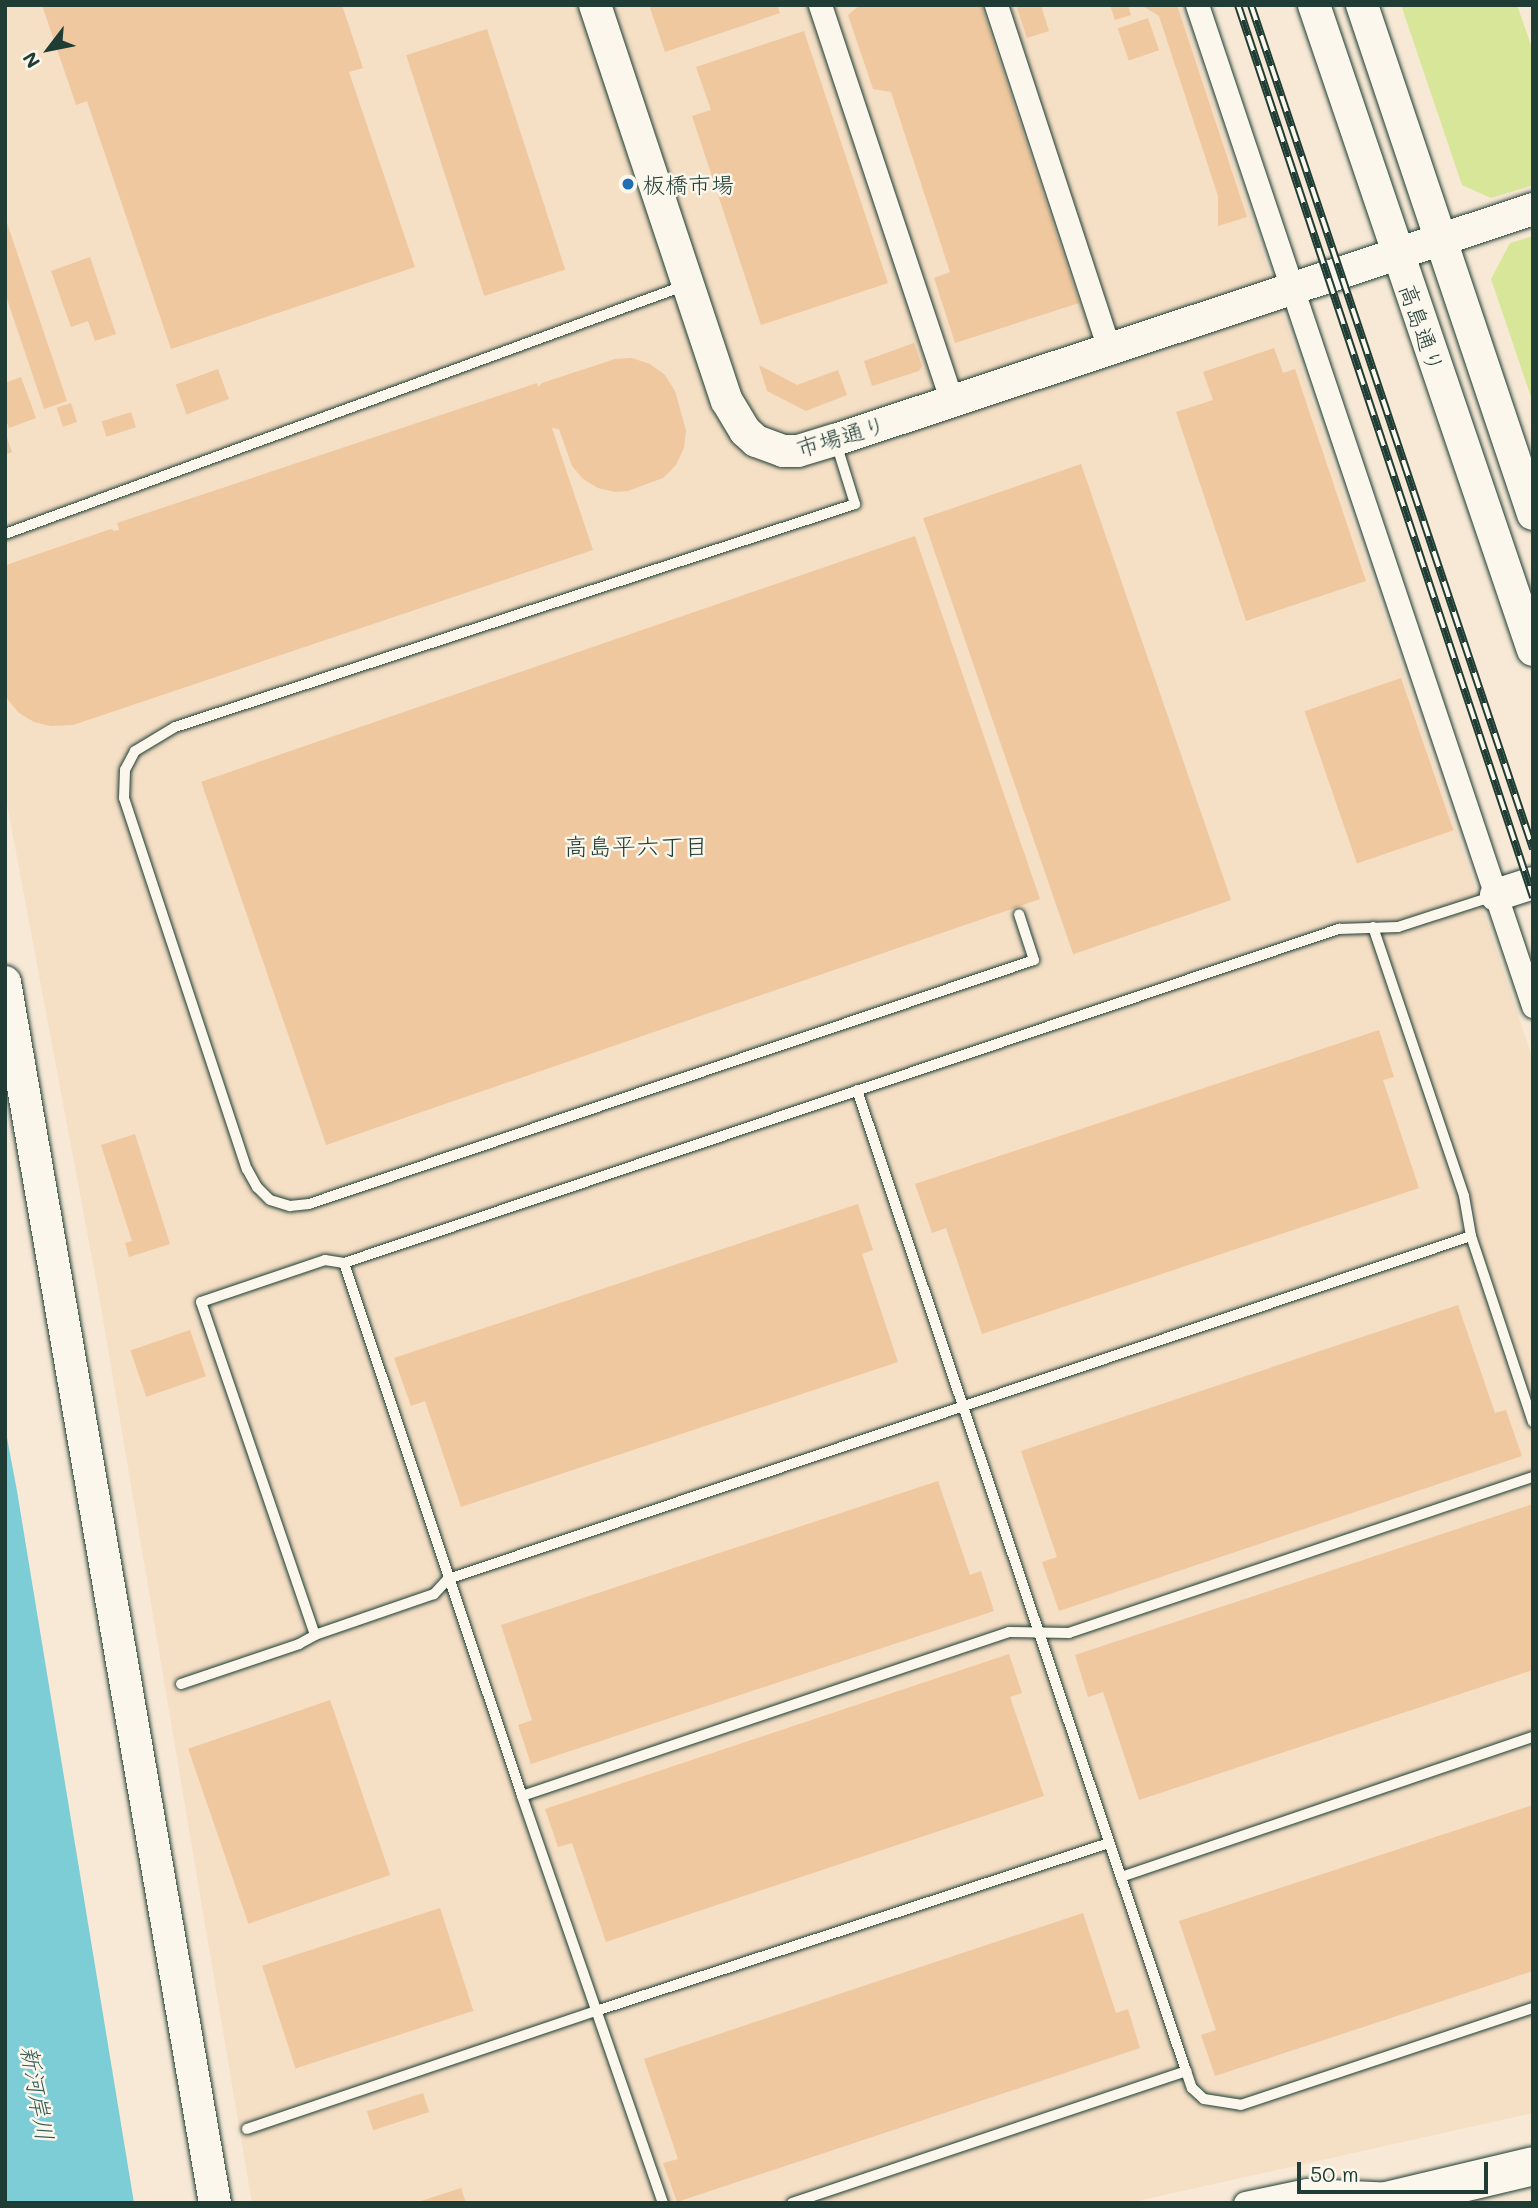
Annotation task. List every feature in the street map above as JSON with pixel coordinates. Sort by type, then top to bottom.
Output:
[{"type":"highway","points":[[1395,2199],[1533,2166]]},
{"type":"street","name":"市場通り","points":[[595,5],[727,401],[745,432],[756,441],[783,451],[798,451],[835,440],[1533,209]]},
{"type":"street","points":[[820,5],[952,402]]},
{"type":"street","points":[[996,5],[1109,348]]},
{"type":"street","points":[[1197,5],[1533,1006]]},
{"type":"street","name":"高島通り","points":[[1314,5],[1533,650]]},
{"type":"street","name":"高島通り","points":[[1362,5],[1533,514]]},
{"type":"street","points":[[1496,895],[1533,883]]},
{"type":"street","points":[[5,982],[215,2203]]},
{"type":"street","points":[[1245,2203],[1307,2190],[1395,2199]]},
{"type":"lane","points":[[5,534],[689,284]]},
{"type":"lane","points":[[835,440],[855,504],[175,727],[135,751],[125,770],[124,798],[247,1169],[257,1187],[270,1200],[290,1206],[309,1204],[1034,960],[1019,914]]},
{"type":"lane","points":[[315,1635],[201,1302],[326,1260],[344,1263],[1339,929],[1398,927],[1496,895]]},
{"type":"lane","points":[[1373,927],[1464,1196],[1471,1236],[1533,1422]]},
{"type":"lane","points":[[857,1090],[1192,2088],[1204,2099],[1241,2105],[1533,2008]]},
{"type":"lane","points":[[181,1684],[434,1594],[448,1579],[1471,1236]]},
{"type":"lane","points":[[344,1263],[448,1579],[599,2010],[663,2203]]},
{"type":"lane","points":[[522,1796],[1009,1632],[1069,1633],[1533,1477]]},
{"type":"lane","points":[[1121,1877],[1533,1737]]},
{"type":"lane","points":[[247,2129],[1109,1843]]},
{"type":"lane","points":[[792,2203],[1186,2071]]},
{"type":"shaded area","points":[[5,5],[1180,5],[1533,1060],[1533,2113],[1128,2203],[252,2203],[100,1301],[5,793]]},
{"type":"green space","points":[[1401,5],[1517,5],[1533,51],[1533,185],[1491,198],[1462,185]]},
{"type":"green space","points":[[1533,236],[1533,403],[1491,279],[1510,243]]},
{"type":"water","name":"新河岸川","points":[[5,1427],[17,1491],[134,2203],[5,2203]]},
{"type":"building","points":[[42,5],[342,5],[363,68],[349,72],[415,267],[171,349],[87,101],[76,105]]},
{"type":"building","points":[[649,5],[777,5],[780,13],[665,52]]},
{"type":"building","points":[[860,5],[981,5],[1079,303],[955,343],[934,278],[950,272],[891,92],[873,89],[848,15]]},
{"type":"building","points":[[1016,5],[1041,5],[1049,31],[1027,38]]},
{"type":"building","points":[[1110,5],[1128,5],[1131,15],[1115,20]]},
{"type":"building","points":[[1141,5],[1177,5],[1247,217],[1218,226],[1218,196],[1159,16]]},
{"type":"building","points":[[1148,18],[1159,50],[1129,61],[1118,28]]},
{"type":"building","points":[[487,29],[565,270],[484,296],[406,55]]},
{"type":"building","points":[[804,31],[888,283],[761,325],[692,116],[711,110],[696,67]]},
{"type":"building","points":[[5,217],[67,401],[44,409],[5,293]]},
{"type":"building","points":[[90,257],[116,334],[95,341],[88,321],[71,327],[51,271]]},
{"type":"building","points":[[914,343],[922,366],[919,371],[872,386],[864,361]]},
{"type":"building","points":[[1274,348],[1283,373],[1295,369],[1366,581],[1246,621],[1176,412],[1213,400],[1203,372]]},
{"type":"building","points":[[632,358],[650,364],[665,375],[675,391],[686,430],[684,448],[676,465],[663,478],[628,491],[615,492],[598,488],[583,479],[572,466],[559,429],[552,428],[593,550],[73,725],[51,726],[34,722],[19,713],[8,700],[5,691],[5,566],[111,529],[119,530],[117,523],[537,383],[538,387],[542,383],[615,359]]},
{"type":"building","points":[[759,365],[797,385],[838,370],[847,395],[806,411],[767,391]]},
{"type":"building","points":[[218,369],[229,399],[187,414],[176,384]]},
{"type":"building","points":[[21,377],[36,418],[9,428],[5,417],[5,383]]},
{"type":"building","points":[[71,403],[77,422],[63,427],[57,408]]},
{"type":"building","points":[[131,412],[136,427],[106,437],[102,422]]},
{"type":"building","points":[[5,432],[12,452],[5,455]]},
{"type":"building","points":[[1081,464],[1231,900],[1073,954],[923,518]]},
{"type":"building","points":[[915,536],[1040,899],[326,1145],[201,782]]},
{"type":"building","points":[[1401,678],[1453,830],[1357,863],[1305,711]]},
{"type":"building","points":[[1379,1030],[1394,1077],[1383,1080],[1419,1188],[982,1334],[946,1228],[932,1233],[915,1184]]},
{"type":"building","points":[[135,1134],[170,1244],[129,1257],[125,1243],[132,1241],[101,1145]]},
{"type":"building","points":[[858,1204],[873,1250],[862,1254],[898,1362],[461,1507],[425,1401],[411,1406],[394,1358]]},
{"type":"building","points":[[1458,1305],[1495,1413],[1506,1410],[1522,1456],[1059,1611],[1042,1562],[1057,1557],[1021,1451]]},
{"type":"building","points":[[190,1330],[206,1376],[146,1397],[130,1351]]},
{"type":"building","points":[[938,1481],[970,1575],[981,1571],[994,1611],[531,1764],[518,1725],[532,1720],[501,1625]]},
{"type":"building","points":[[1533,1504],[1533,1670],[1139,1800],[1103,1692],[1088,1697],[1075,1655]]},
{"type":"building","points":[[1009,1654],[1022,1693],[1010,1697],[1044,1796],[606,1942],[572,1843],[558,1847],[545,1809]]},
{"type":"building","points":[[330,1700],[390,1875],[248,1924],[188,1749]]},
{"type":"building","points":[[1533,1805],[1533,1971],[1215,2076],[1201,2035],[1216,2030],[1179,1921]]},
{"type":"building","points":[[440,1908],[473,2011],[296,2069],[262,1966]]},
{"type":"building","points":[[1083,1913],[1116,2013],[1128,2009],[1140,2048],[677,2202],[663,2163],[678,2159],[644,2059]]},
{"type":"building","points":[[423,2093],[429,2112],[373,2130],[367,2111]]},
{"type":"building","points":[[461,2188],[466,2203],[418,2203],[418,2202]]},
{"type":"railway","points":[[1238,5],[1533,897]]},
{"type":"railway","points":[[1251,5],[1533,849]]},
{"type":"place","name":"板橋市場","points":[[628,184]]},
{"type":"district","name":"高島平六丁目","points":[[636,846]]}]
